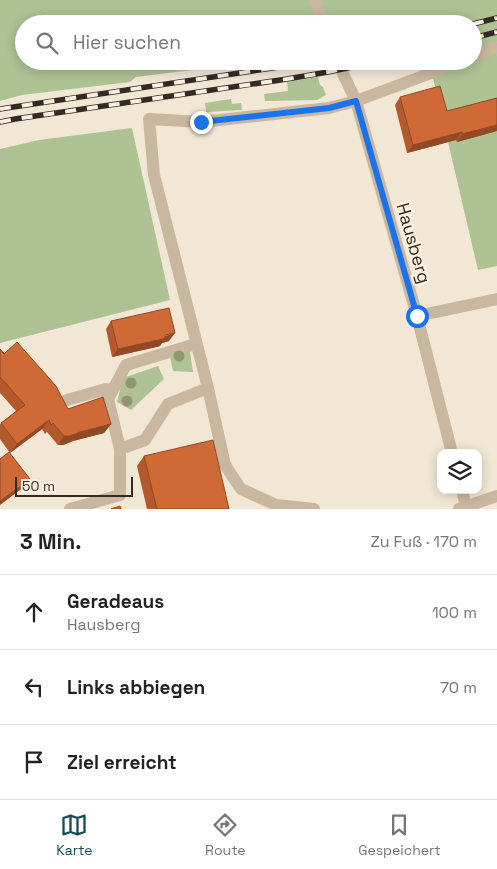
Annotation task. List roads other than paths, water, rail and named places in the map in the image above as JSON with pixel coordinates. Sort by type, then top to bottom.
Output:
[{"type":"street","points":[[315,0],[320,15]]},
{"type":"street","points":[[482,52],[497,47]]},
{"type":"street","name":"Hausberg","points":[[340,70],[356,101],[417,316],[451,449]]},
{"type":"street","points":[[314,509],[276,505],[241,489],[225,465],[208,388],[154,175],[149,118],[201,122],[329,108],[356,101],[438,70]]},
{"type":"street","points":[[417,316],[497,299]]},
{"type":"street","points":[[108,399],[126,365],[196,344]]},
{"type":"street","points":[[120,448],[145,440],[168,404],[208,388]]},
{"type":"street","points":[[67,400],[106,389],[120,448],[120,495],[70,509]]},
{"type":"street","points":[[463,494],[465,508],[497,496]]},
{"type":"railway","points":[[482,22],[497,18]]},
{"type":"railway","points":[[482,36],[497,32]]},
{"type":"railway","points":[[0,109],[259,70]]},
{"type":"railway","points":[[0,122],[338,70]]}]
